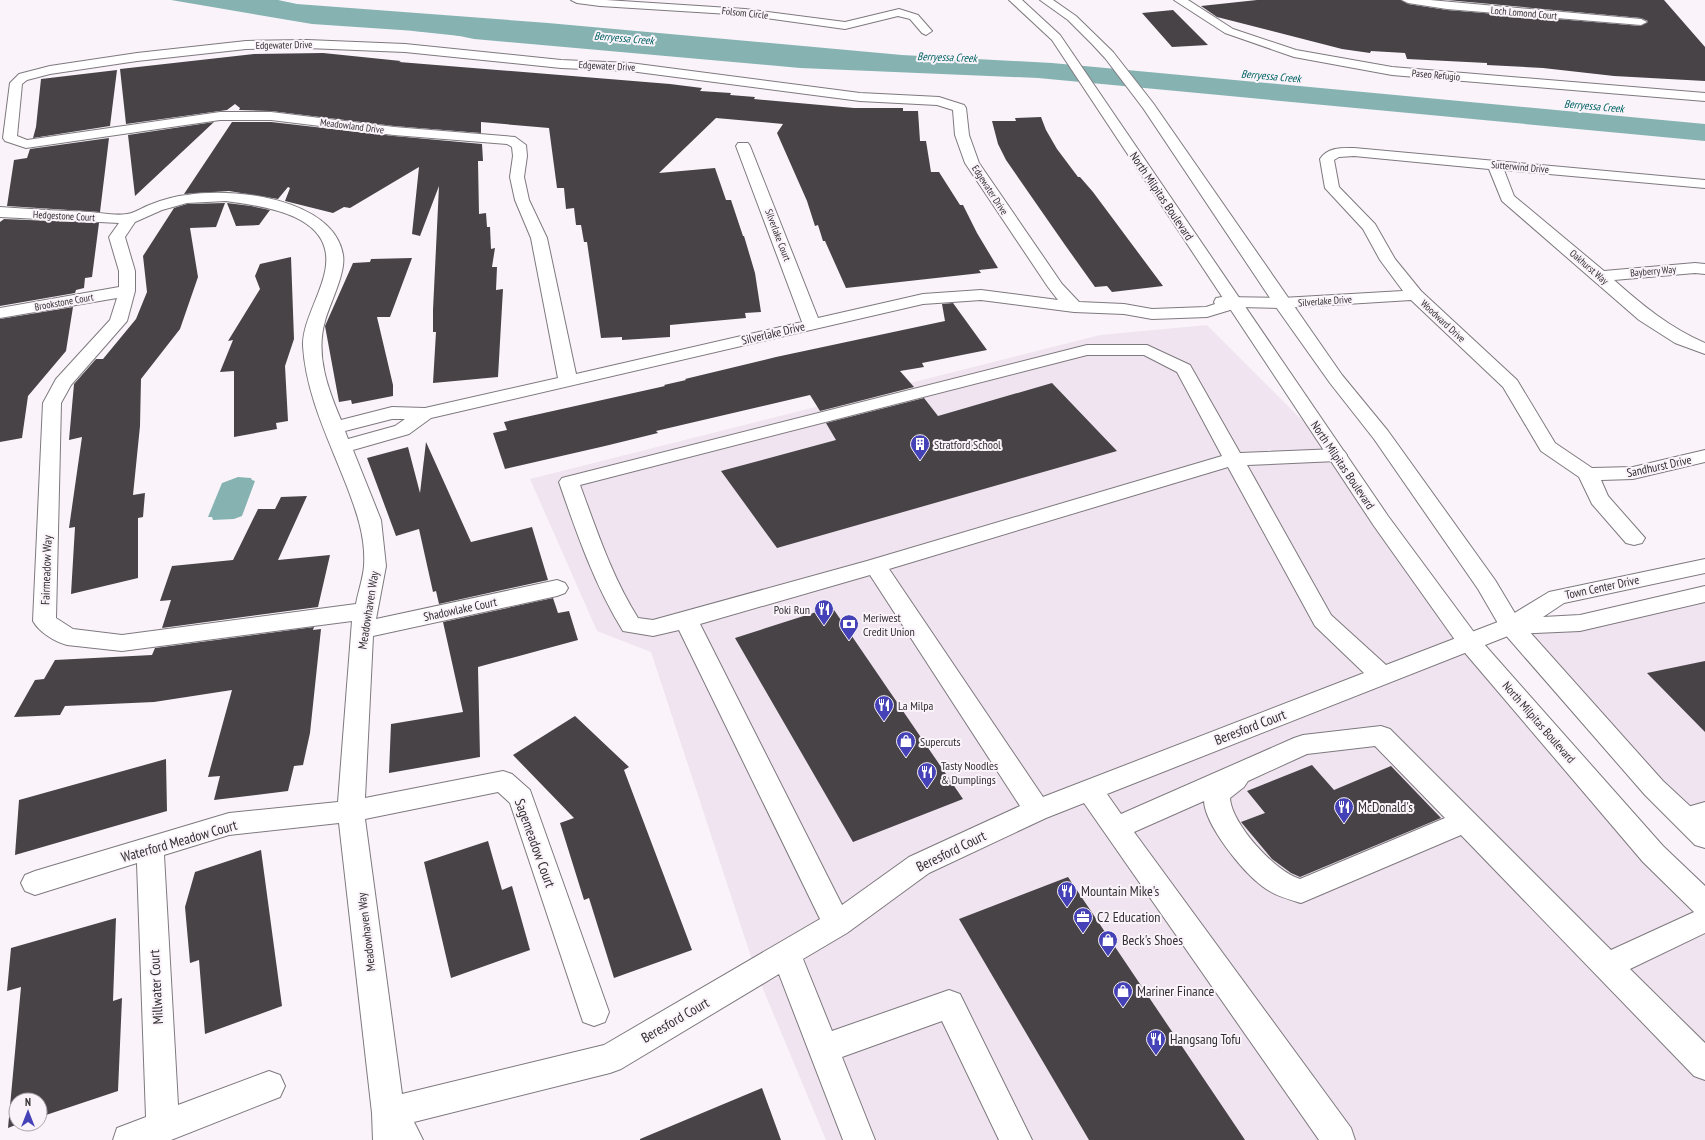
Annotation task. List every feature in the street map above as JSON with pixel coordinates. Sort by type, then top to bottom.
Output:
[{"type":"street","name":"Folsom Circle","points":[[577,0],[600,3],[745,12],[844,26],[899,6]]},
{"type":"street","points":[[739,0],[745,12]]},
{"type":"street","name":"North Milpitas Boulevard","points":[[1015,0],[1056,38],[1236,303],[1380,521],[1468,641],[1653,854],[1705,904]]},
{"type":"street","points":[[1046,0],[1072,18],[1108,55],[1148,106],[1282,303],[1336,379],[1381,435],[1487,585],[1511,626],[1654,788],[1695,816],[1705,837]]},
{"type":"street","name":"Paseo Refugio","points":[[1180,0],[1229,30],[1294,53],[1309,56],[1392,71],[1705,97]]},
{"type":"street","name":"Loch Lomond Court","points":[[1408,0],[1447,6],[1641,22]]},
{"type":"street","points":[[899,6],[914,17],[926,31]]},
{"type":"street","name":"Edgewater Drive","points":[[23,77],[50,70],[246,45],[307,44],[404,48],[561,64],[630,67],[860,97],[939,101],[959,108],[962,135],[972,162],[1056,287],[1074,306]]},
{"type":"street","name":"Meadowland Drive","points":[[23,77],[16,83],[10,138],[26,144],[220,116],[271,116],[394,131],[510,140],[518,145],[520,156],[517,177],[522,200],[539,238],[568,380]]},
{"type":"street","name":"Silverlake Court","points":[[744,146],[812,324]]},
{"type":"street","name":"Sutterwind Drive","points":[[1335,153],[1354,152],[1705,184]]},
{"type":"street","name":"Woodward Drive","points":[[1335,153],[1327,159],[1332,188],[1370,227],[1388,260],[1415,295],[1510,384],[1548,448],[1588,474]]},
{"type":"street","name":"Oakhurst Way","points":[[1495,165],[1507,198],[1645,316],[1681,339],[1705,349]]},
{"type":"street","name":"Meadowhaven Way","points":[[129,219],[157,207],[187,199],[226,197],[265,202],[293,211],[319,226],[329,239],[335,255],[333,272],[316,323],[312,344],[318,387],[370,520],[375,566],[364,620],[351,811],[388,1127]]},
{"type":"street","name":"Hedgestone Court","points":[[0,212],[129,219]]},
{"type":"street","name":"Fairmeadow Way","points":[[129,219],[117,237],[127,271],[127,291],[118,321],[63,383],[52,403],[44,621],[67,637],[122,642],[364,620]]},
{"type":"street","name":"Bayberry Way","points":[[1600,276],[1695,268],[1705,269]]},
{"type":"street","name":"Brookstone Court","points":[[0,313],[127,291]]},
{"type":"street","name":"Silverlake Drive","points":[[338,437],[402,430],[425,414],[908,301],[930,298],[982,295],[1074,306],[1124,309],[1152,314],[1207,312],[1236,303],[1282,303],[1415,295]]},
{"type":"street","points":[[1337,455],[1234,459],[875,566],[653,628],[631,625],[618,606],[606,580],[569,482],[1087,350],[1147,350],[1184,369],[1234,459],[1323,620],[1381,676]]},
{"type":"street","name":"Sandhurst Drive","points":[[1588,474],[1633,474],[1705,456]]},
{"type":"street","points":[[1588,474],[1599,499],[1634,538]]},
{"type":"street","points":[[875,566],[1037,810]]},
{"type":"street","name":"Town Center Drive","points":[[1511,626],[1557,597],[1705,566]]},
{"type":"street","name":"Shadowlake Court","points":[[364,620],[557,588]]},
{"type":"street","points":[[1511,626],[1580,623],[1705,594]]},
{"type":"street","points":[[686,620],[838,924]]},
{"type":"street","name":"Beresford Court","points":[[388,1127],[610,1058],[838,924],[919,865],[1037,810],[1468,641],[1511,626]]},
{"type":"street","points":[[1116,828],[1303,745],[1381,736],[1705,1065]]},
{"type":"street","points":[[1254,767],[1217,793],[1218,809],[1231,831],[1254,861],[1268,876],[1280,883],[1301,891],[1465,821]]},
{"type":"street","name":"Sagemeadow Court","points":[[351,811],[503,781],[521,797],[594,1012]]},
{"type":"street","points":[[1089,790],[1339,1140]]},
{"type":"street","name":"Waterford Meadow Court","points":[[35,883],[229,824],[351,811]]},
{"type":"street","name":"Millwater Court","points":[[150,848],[163,1127]]},
{"type":"street","points":[[1607,966],[1705,919]]},
{"type":"street","points":[[786,954],[859,1140]]},
{"type":"street","points":[[823,1049],[949,1004],[1016,1140]]},
{"type":"street","points":[[128,1140],[269,1086]]},
{"type":"street","points":[[388,1127],[408,1140]]},
{"type":"shaded area","points":[[1207,325],[1337,455],[1442,605],[1705,904],[1705,1140],[826,1140],[756,972],[651,652],[597,631],[530,479],[1100,335]]},
{"type":"shaded area","points":[[1705,594],[1705,837],[1511,626],[1580,623]]},
{"type":"water","points":[[171,0],[278,0],[297,4],[548,23],[902,55],[1052,63],[1705,124],[1705,141],[1038,78],[800,68],[474,39],[445,33],[312,24]]},
{"type":"water","points":[[238,477],[251,478],[255,481],[242,516],[234,519],[213,520],[212,517],[208,517],[222,483]]},
{"type":"building","points":[[1257,0],[1401,0],[1408,4],[1447,10],[1641,26],[1648,21],[1641,18],[1447,0],[1664,0],[1705,47],[1705,81],[1614,76],[1543,68],[1487,65],[1487,63],[1407,59],[1405,53],[1371,51],[1370,53],[1342,49],[1217,17],[1201,6]]},
{"type":"building","points":[[1173,10],[1208,45],[1172,47],[1142,13]]},
{"type":"building","points":[[323,53],[401,61],[399,62],[670,84],[702,88],[700,91],[731,93],[730,95],[755,97],[754,99],[854,108],[903,108],[903,111],[918,111],[920,141],[926,141],[931,172],[939,172],[960,205],[963,205],[977,233],[998,268],[979,270],[981,273],[846,288],[825,241],[823,241],[818,225],[815,226],[807,201],[777,133],[783,124],[716,118],[659,173],[715,168],[726,200],[731,200],[744,236],[755,273],[761,312],[745,313],[746,318],[670,325],[670,337],[622,340],[622,337],[601,338],[587,242],[584,242],[581,225],[576,225],[574,208],[566,209],[564,188],[557,188],[549,128],[481,122],[481,133],[394,126],[271,111],[239,110],[240,108],[235,104],[227,110],[126,124],[120,69],[254,54]]},
{"type":"building","points":[[117,70],[110,126],[33,138],[36,127],[41,79]]},
{"type":"building","points":[[1041,117],[1046,130],[1057,149],[1078,177],[1080,177],[1093,192],[1163,286],[1112,292],[1107,286],[1095,287],[1006,160],[998,144],[992,121],[1016,121],[1015,118]]},
{"type":"building","points":[[214,122],[135,196],[128,135]]},
{"type":"building","points":[[232,122],[271,122],[482,144],[483,161],[478,161],[479,214],[486,213],[487,227],[490,227],[491,249],[495,248],[492,267],[497,267],[496,290],[503,289],[498,377],[433,383],[436,332],[433,332],[433,310],[439,186],[420,236],[412,234],[419,167],[350,208],[344,207],[333,213],[285,201],[290,188],[288,187],[278,199],[229,191],[184,194]]},
{"type":"building","points":[[109,138],[100,212],[7,206],[14,160],[27,158],[30,149]]},
{"type":"building","points":[[225,203],[216,227],[190,228],[198,277],[180,329],[141,379],[140,426],[133,495],[145,493],[143,517],[138,518],[138,578],[71,594],[75,527],[69,528],[82,437],[69,440],[74,384],[96,359],[103,359],[136,319],[147,292],[143,256],[174,208],[187,204]]},
{"type":"building","points":[[227,203],[270,210],[259,225],[236,226]]},
{"type":"building","points":[[4,219],[99,223],[92,277],[85,278],[84,288],[76,290],[75,293],[0,306],[0,222]]},
{"type":"building","points":[[291,257],[294,339],[285,366],[288,421],[276,423],[277,429],[234,437],[234,371],[220,372],[233,340],[228,341],[260,289],[255,276],[260,264]]},
{"type":"building","points":[[412,258],[390,317],[377,317],[393,385],[393,396],[352,404],[351,400],[339,402],[325,326],[353,263],[370,262],[371,259]]},
{"type":"building","points":[[953,303],[987,350],[922,363],[924,367],[900,371],[914,387],[820,411],[810,395],[656,431],[658,433],[505,469],[493,433],[507,430],[504,422],[665,386],[664,385],[686,380],[685,379],[776,357],[945,321],[942,304]]},
{"type":"building","points":[[73,307],[66,351],[28,396],[22,438],[0,442],[0,319]]},
{"type":"building","name":"Stratford School","points":[[1052,383],[1117,451],[777,548],[721,471],[836,440],[826,423],[924,398],[938,416]]},
{"type":"building","points":[[426,442],[471,542],[532,527],[548,580],[439,604],[436,591],[433,592],[419,529],[396,536],[367,458],[408,447],[420,493]]},
{"type":"building","points":[[307,496],[278,560],[330,555],[318,607],[162,628],[171,600],[160,601],[172,566],[233,560],[258,509],[275,509],[281,497]]},
{"type":"building","points":[[553,598],[558,613],[569,611],[578,640],[478,667],[480,757],[389,773],[391,724],[463,712],[443,622]]},
{"type":"building","points":[[832,607],[963,799],[853,842],[735,638]]},
{"type":"building","points":[[314,627],[313,630],[321,629],[310,733],[303,765],[294,766],[288,791],[214,800],[220,776],[208,777],[232,690],[154,702],[65,706],[60,715],[14,717],[35,680],[44,679],[55,660],[152,655],[155,648]]},
{"type":"building","points":[[1705,661],[1705,732],[1647,673]]},
{"type":"building","points":[[575,716],[629,767],[624,770],[692,950],[614,978],[589,898],[584,900],[560,823],[574,818],[513,755]]},
{"type":"building","points":[[166,759],[167,811],[15,855],[19,800]]},
{"type":"building","points":[[1312,765],[1334,790],[1391,766],[1441,818],[1300,877],[1291,873],[1272,859],[1241,822],[1265,813],[1247,791]]},
{"type":"building","points":[[488,841],[502,890],[512,886],[530,950],[451,978],[424,862]]},
{"type":"building","points":[[261,850],[282,1006],[205,1034],[199,960],[190,963],[185,907],[195,872]]},
{"type":"building","points":[[1068,877],[1245,1140],[1089,1140],[959,919]]},
{"type":"building","points":[[116,918],[113,1001],[122,998],[118,1091],[48,1114],[48,1092],[11,1092],[21,987],[7,991],[11,948]]},
{"type":"building","points":[[762,1088],[781,1140],[640,1140],[640,1139]]},
{"type":"waterway","name":"Berryessa Creek","points":[[413,30],[460,35]]},
{"type":"place","name":"Stratford School","points":[[920,461]]},
{"type":"place","name":"Poki Run","points":[[824,626]]},
{"type":"place","name":"Meriwest Credit Union","points":[[849,641]]},
{"type":"place","name":"La Milpa","points":[[884,722]]},
{"type":"place","name":"Supercuts","points":[[906,758]]},
{"type":"place","name":"Tasty Noodles & Dumplings","points":[[927,789]]},
{"type":"place","name":"McDonald's","points":[[1344,824]]},
{"type":"place","name":"Mountain Mike's","points":[[1067,908]]},
{"type":"place","name":"C2 Education","points":[[1083,934]]},
{"type":"place","name":"Beck's Shoes","points":[[1108,957]]},
{"type":"place","name":"Mariner Finance","points":[[1123,1008]]},
{"type":"place","name":"Hangsang Tofu","points":[[1156,1056]]}]
